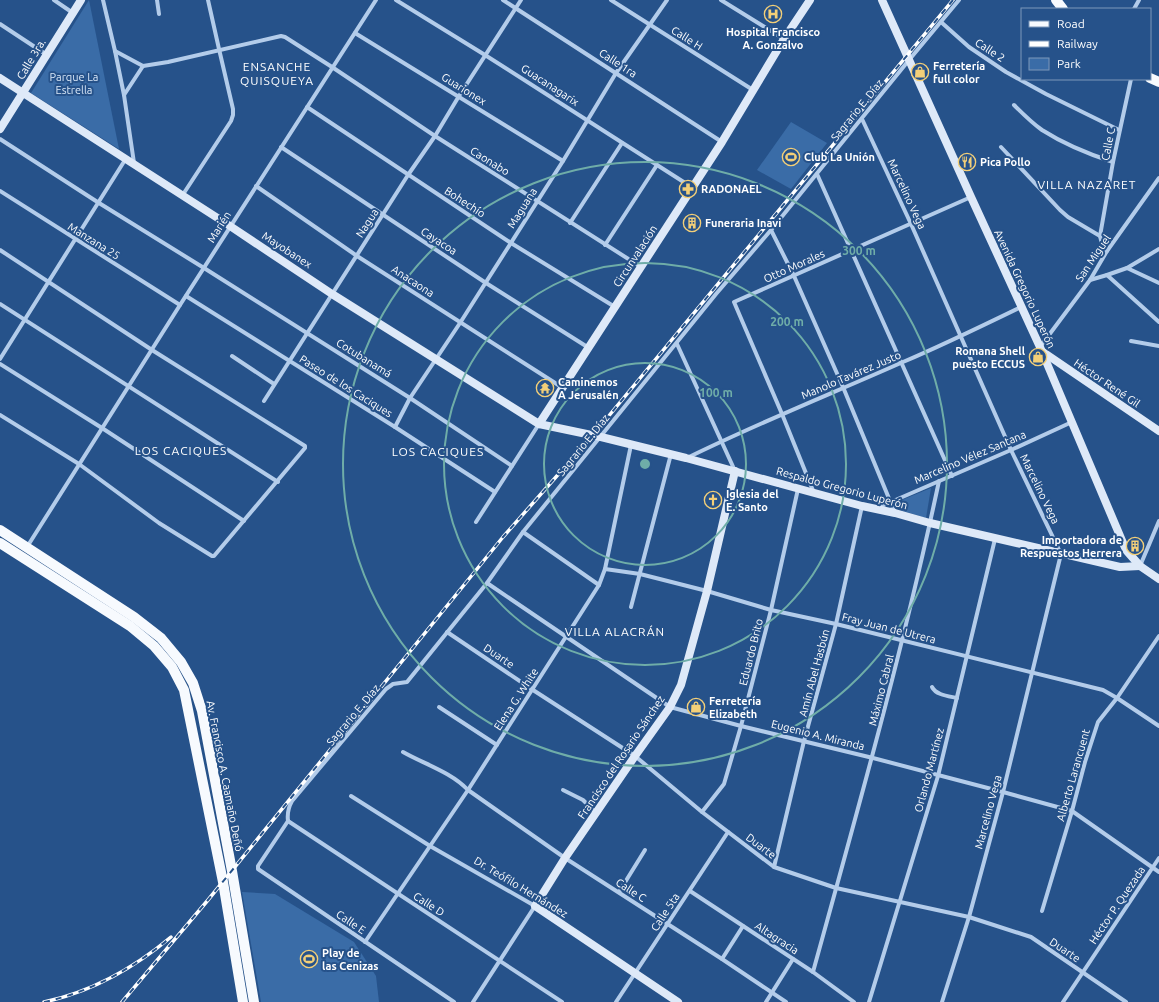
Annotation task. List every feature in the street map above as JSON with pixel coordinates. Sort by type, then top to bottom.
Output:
[{"type":"main road","points":[[1056,0],[1062,8]]},
{"type":"main road","name":"Av. Francisco A. Caamaño Deñó","points":[[0,530],[134,617],[162,638],[182,662],[193,683],[202,711],[254,1002]]},
{"type":"main road","name":"Av. Francisco A. Caamaño Deñó","points":[[0,544],[130,626],[154,646],[172,667],[184,690],[205,791],[243,1002]]},
{"type":"street","points":[[54,0],[73,13]]},
{"type":"street","name":"Calle 3ra.","points":[[0,129],[81,0]]},
{"type":"street","points":[[103,0],[116,51],[134,165]]},
{"type":"street","points":[[157,0],[159,14]]},
{"type":"street","points":[[182,196],[231,121],[233,115],[233,109],[208,0]]},
{"type":"street","name":"Marién","points":[[27,547],[230,226],[376,0]]},
{"type":"street","name":"Guacanagarix","points":[[396,0],[588,120],[693,188]]},
{"type":"street","name":"Calle 1ra","points":[[503,0],[722,142]]},
{"type":"street","name":"Nagua","points":[[264,401],[520,0]]},
{"type":"street","name":"Calle H","points":[[611,0],[753,90]]},
{"type":"street","name":"Maguana","points":[[395,427],[410,398],[486,283],[563,161],[616,73],[667,0]]},
{"type":"street","points":[[721,0],[784,39]]},
{"type":"street","name":"Circunvalación","points":[[476,522],[693,188],[784,39],[810,0]]},
{"type":"street","name":"Avenida Gregorio Luperón","points":[[882,0],[1042,350],[1126,550],[1140,566],[1159,579]]},
{"type":"street","name":"Sagrario E. Díaz","points":[[288,821],[288,807],[292,801],[386,689],[394,684],[407,682],[487,583],[523,532],[677,344],[716,294],[818,174],[959,0]]},
{"type":"street","name":"Calle 2","points":[[941,22],[969,47],[1006,72],[1046,94],[1119,130]]},
{"type":"street","points":[[0,24],[47,55]]},
{"type":"street","name":"Guarionex","points":[[355,32],[563,161]]},
{"type":"street","name":"Caonabo","points":[[143,66],[168,62],[219,49],[281,36],[291,40],[434,136],[641,268]]},
{"type":"street","points":[[116,51],[143,66],[124,95]]},
{"type":"street","name":"Mayobanex","points":[[0,78],[230,226],[332,294],[539,424]]},
{"type":"street","name":"Calle C","points":[[1100,236],[1119,130],[1131,80]]},
{"type":"street","points":[[1014,105],[1042,130],[1085,152],[1113,162]]},
{"type":"street","name":"Bohechío","points":[[307,107],[511,243],[615,307]]},
{"type":"street","name":"Marcelino Vega","points":[[862,119],[962,336],[1011,450],[1062,554],[1003,792],[968,917],[942,1002]]},
{"type":"street","name":"Cotubanamá","points":[[0,139],[99,203],[410,398],[512,466]]},
{"type":"street","points":[[570,223],[622,143]]},
{"type":"street","name":"Cayacoa","points":[[281,147],[486,283],[589,348]]},
{"type":"street","points":[[1001,147],[1060,210],[1068,217],[1100,236],[1102,244],[1107,251]]},
{"type":"street","points":[[0,359],[126,160]]},
{"type":"street","points":[[605,245],[657,165]]},
{"type":"street","points":[[818,174],[952,476]]},
{"type":"street","name":"San Miguel","points":[[1042,350],[1090,280],[1107,251],[1159,178]]},
{"type":"street","name":"Anacaona","points":[[256,186],[357,256],[563,388]]},
{"type":"street","name":"Manzana 25","points":[[0,191],[180,305]]},
{"type":"street","name":"Otto Morales","points":[[782,414],[734,302],[971,197]]},
{"type":"street","points":[[771,230],[794,276],[843,387],[891,501],[895,514]]},
{"type":"street","points":[[1090,280],[1127,268],[1159,249]]},
{"type":"street","points":[[0,250],[152,350],[305,446],[304,450],[216,556],[212,556],[159,523],[79,464],[0,415]]},
{"type":"street","points":[[1127,268],[1159,283]]},
{"type":"street","points":[[1107,275],[1159,322]]},
{"type":"street","name":"Paseo de los Caciques","points":[[186,296],[395,427],[495,492]]},
{"type":"street","points":[[0,304],[278,482]]},
{"type":"street","name":"Manolo Tavárez Justo","points":[[686,458],[843,387],[902,363],[1022,307]]},
{"type":"street","points":[[1131,341],[1159,346]]},
{"type":"street","points":[[677,344],[735,472]]},
{"type":"street","name":"Héctor René Gil","points":[[1042,350],[1159,431]]},
{"type":"street","points":[[232,356],[274,384]]},
{"type":"street","points":[[0,364],[102,428],[244,521]]},
{"type":"street","points":[[782,414],[814,492]]},
{"type":"street","name":"Marcelino Vélez Santana","points":[[875,509],[1072,422]]},
{"type":"street","name":"Respaldo Gregorio Luperón","points":[[539,424],[671,454],[862,506],[995,539],[1120,567],[1140,566]]},
{"type":"street","name":"Elena G. White","points":[[365,942],[498,745],[599,585],[605,569],[631,444]]},
{"type":"street","points":[[631,607],[671,454]]},
{"type":"street","name":"Francisco del Rosario Sánchez","points":[[473,1002],[565,858],[670,707],[681,685],[707,591],[735,472]]},
{"type":"street","name":"Máximo Cabral","points":[[813,972],[873,758],[903,641],[939,481]]},
{"type":"street","name":"Eduardo Brito","points":[[702,812],[724,784],[741,726],[771,610],[798,488]]},
{"type":"street","name":"Amín Abel Hasbún","points":[[774,867],[804,741],[836,624],[862,506]]},
{"type":"street","points":[[1140,566],[1159,521]]},
{"type":"street","points":[[523,532],[599,585]]},
{"type":"street","name":"Orlando Martínez","points":[[869,1002],[938,776],[995,539]]},
{"type":"street","name":"Fray Juan de Utrera","points":[[605,569],[640,574],[707,591],[771,610],[836,624],[1103,690],[1159,726]]},
{"type":"street","name":"Eugenio A. Miranda","points":[[487,583],[670,707],[873,758],[1072,811],[1159,872]]},
{"type":"street","name":"Duarte","points":[[447,632],[635,756],[702,812],[774,867],[836,888],[968,917],[1031,938],[1126,1002]]},
{"type":"street","name":"Alberto Larancuent","points":[[1042,911],[1072,811],[1084,762],[1098,722],[1117,698],[1159,636]]},
{"type":"street","points":[[932,686],[938,693],[957,698]]},
{"type":"street","points":[[439,707],[498,745]]},
{"type":"street","name":"Calle C","points":[[403,752],[448,774],[468,790],[565,858],[786,1002]]},
{"type":"street","points":[[563,790],[583,800],[596,813]]},
{"type":"street","name":"Dr. Teófilo Hernández","points":[[351,796],[430,846],[535,906],[678,1002]]},
{"type":"street","name":"Calle E","points":[[288,821],[258,866],[258,869],[454,1002]]},
{"type":"street","name":"Calle D","points":[[288,821],[562,1002]]},
{"type":"street","name":"Calle 5ta","points":[[616,1002],[728,832]]},
{"type":"street","points":[[619,892],[646,850]]},
{"type":"street","name":"Héctor P. Quezada","points":[[1063,1002],[1159,858]]},
{"type":"street","name":"Altagracia","points":[[690,891],[813,972],[854,1002]]},
{"type":"street","points":[[722,959],[743,926]]},
{"type":"street","points":[[766,1002],[793,959]]},
{"type":"green space","name":"Parque La Estrella","points":[[89,0],[119,149],[31,93]]},
{"type":"green space","name":"Club La Unión","points":[[791,122],[827,143],[791,189],[757,170]]},
{"type":"green space","points":[[931,488],[926,518],[900,510],[897,502]]},
{"type":"green space","name":"Play de las Cenizas","points":[[242,892],[275,894],[354,942],[376,976],[379,1002],[261,1002]]},
{"type":"railway","points":[[122,1002],[208,900],[503,537],[593,435],[953,0]]},
{"type":"railway","points":[[44,1002],[78,992],[127,969],[171,937]]},
{"type":"place","name":"Hospital Francisco A. Gonzalvo","points":[[773,14]]},
{"type":"place","name":"Ferretería full color","points":[[920,72]]},
{"type":"place","name":"Club La Unión","points":[[791,157]]},
{"type":"place","name":"Pica Pollo","points":[[967,162]]},
{"type":"place","name":"RADONAEL","points":[[688,189]]},
{"type":"place","name":"Funeraria Inavi","points":[[692,223]]},
{"type":"place","name":"Romana Shell puesto ECCUS","points":[[1038,357]]},
{"type":"place","name":"Caminemos A Jerusalén","points":[[545,388]]},
{"type":"place","name":"Iglesia del E. Santo","points":[[713,500]]},
{"type":"place","name":"Importadora de Respuestos Herrera","points":[[1135,546]]},
{"type":"place","name":"Ferretería Elizabeth","points":[[696,707]]},
{"type":"place","name":"Play de las Cenizas","points":[[309,959]]},
{"type":"district","name":"ENSANCHE QUISQUEYA","points":[[277,73]]},
{"type":"district","name":"VILLA NAZARET","points":[[1087,184]]},
{"type":"district","name":"LOS CACIQUES","points":[[181,450]]},
{"type":"district","name":"LOS CACIQUES","points":[[438,451]]},
{"type":"district","name":"VILLA ALACRÁN","points":[[615,631]]}]
